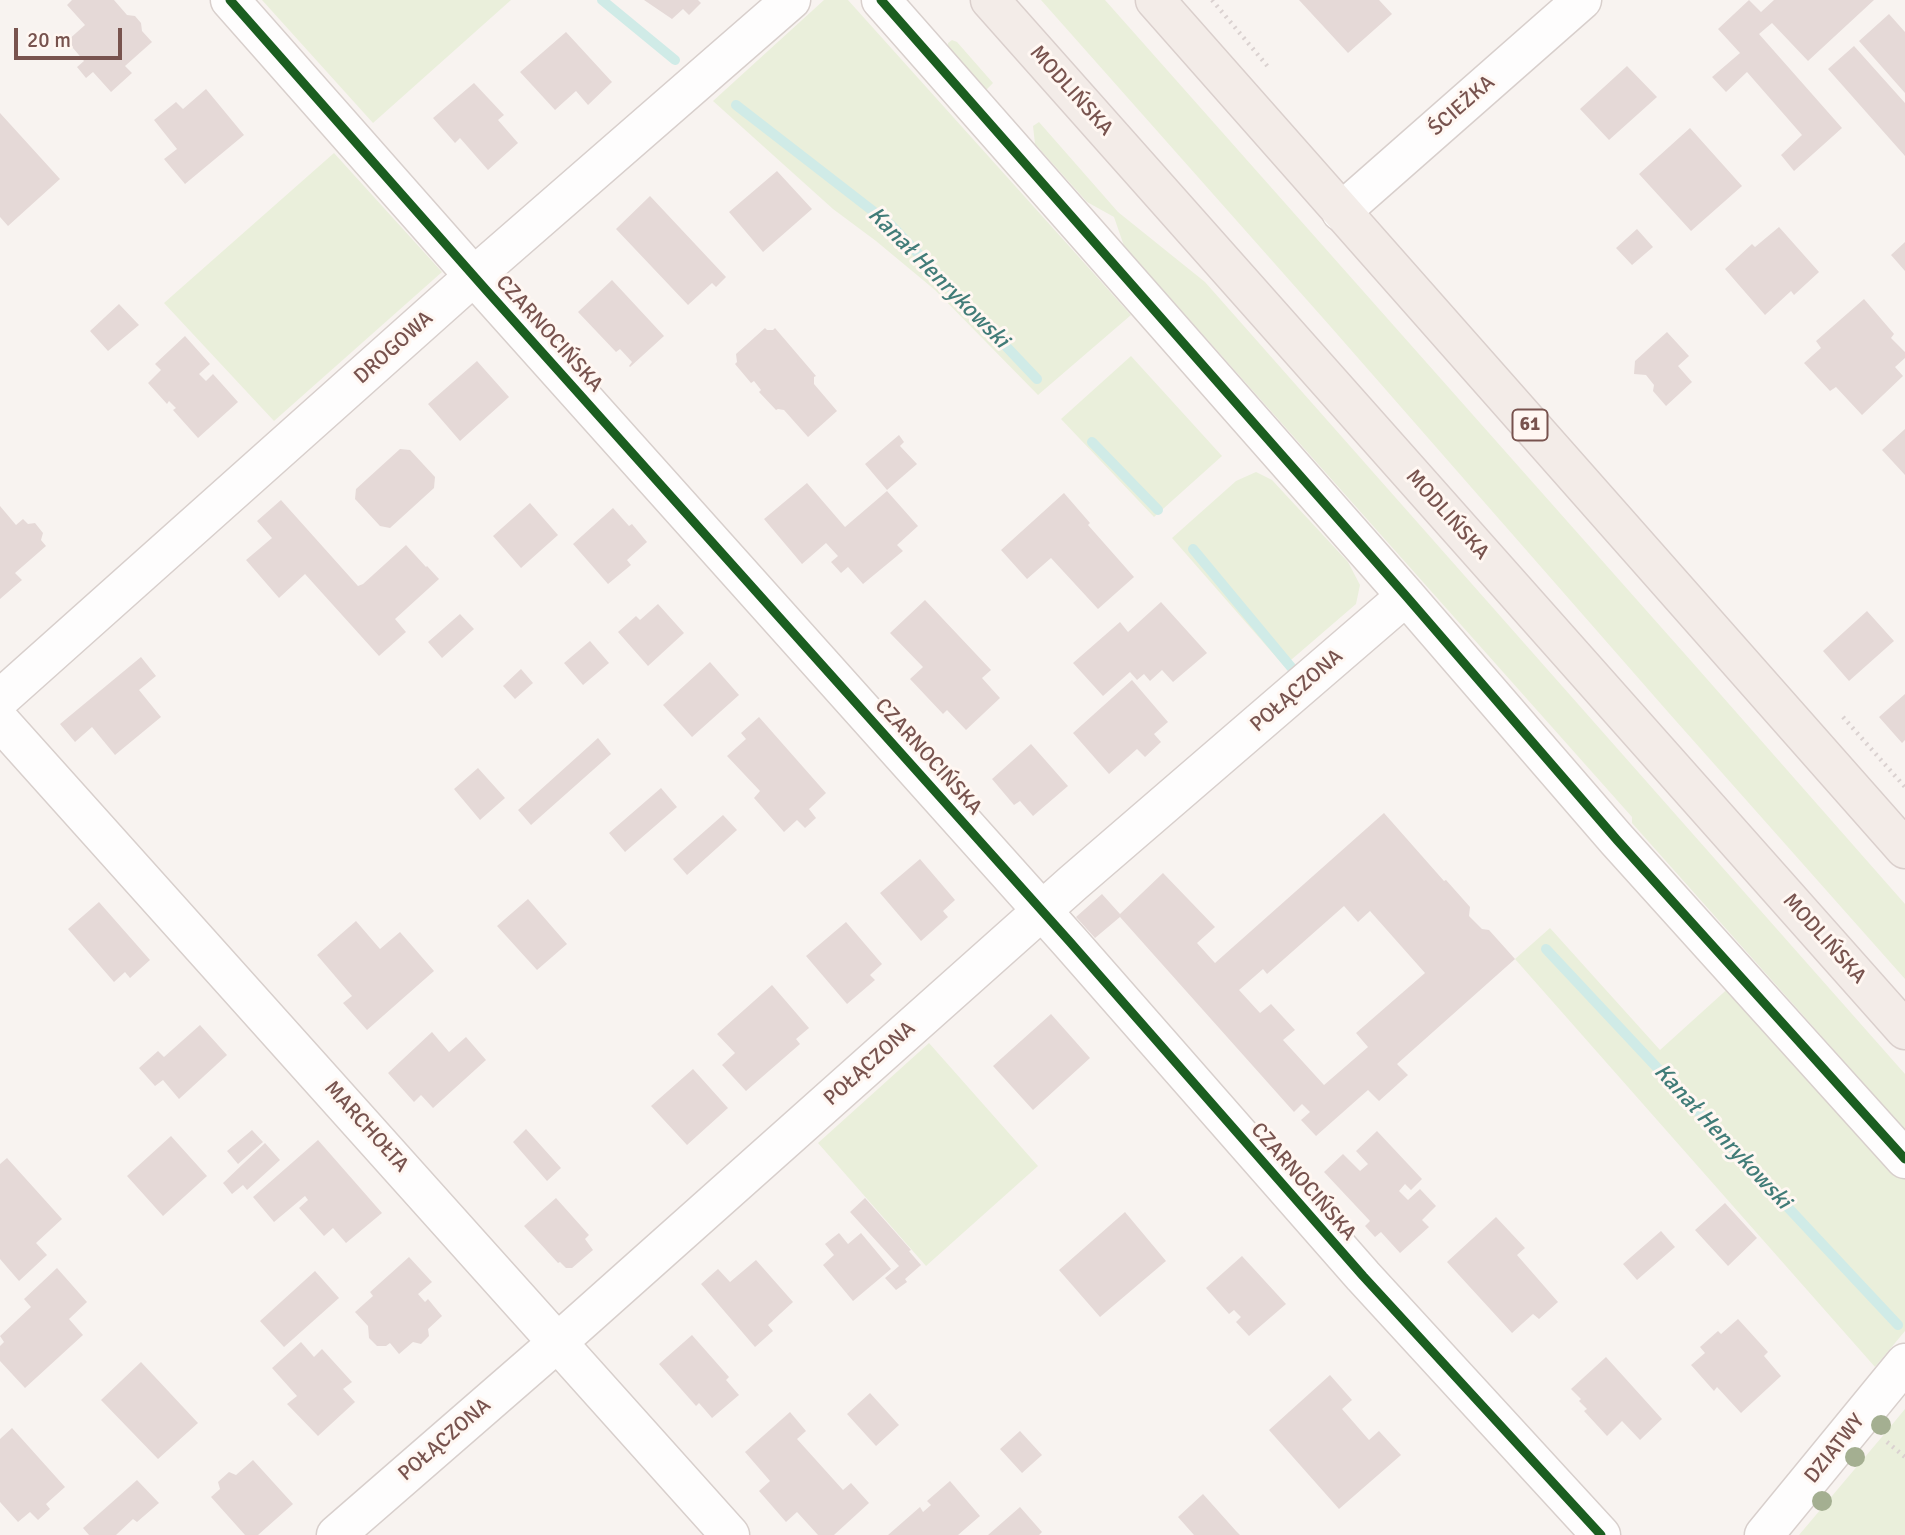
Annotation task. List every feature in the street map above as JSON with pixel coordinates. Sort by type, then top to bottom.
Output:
[{"type":"main road","name":"MODLIŃSKA","points":[[990,0],[1905,1030]]},
{"type":"main road","name":"61","points":[[1155,0],[1905,849]]},
{"type":"street","name":"CZARNOCIŃSKA","points":[[230,0],[1042,911],[1363,1276],[1601,1535]]},
{"type":"street","name":"DROGOWA","points":[[0,699],[474,276],[791,0]]},
{"type":"street","points":[[881,0],[1618,840],[1905,1159]]},
{"type":"street","name":"ŚCIEŻKA","points":[[1341,212],[1582,0]]},
{"type":"street","name":"POŁĄCZONA","points":[[337,1535],[1042,911],[1406,596]]},
{"type":"street","name":"MARCHOŁTA","points":[[0,721],[730,1535]]},
{"type":"street","name":"DZIATWY","points":[[1765,1535],[1905,1363]]},
{"type":"path","points":[[1893,1447],[1904,1453]]},
{"type":"green space","points":[[262,0],[511,0],[373,123]]},
{"type":"green space","points":[[824,0],[848,0],[1131,315],[1038,395],[935,290],[833,209],[713,101]]},
{"type":"green space","points":[[1041,0],[1105,0],[1692,662],[1905,904],[1905,979],[1668,712]]},
{"type":"green space","points":[[952,40],[957,42],[993,83],[986,90],[948,48],[948,43]]},
{"type":"green space","points":[[1039,122],[1118,212],[1205,282],[1905,1074],[1905,1130],[1632,823],[1632,817],[1124,246],[1114,217],[1087,202],[1035,144],[1033,126]]},
{"type":"green space","points":[[334,153],[442,272],[274,421],[164,303]]},
{"type":"green space","points":[[1131,356],[1222,456],[1154,517],[1061,419]]},
{"type":"green space","points":[[1256,472],[1272,480],[1348,562],[1360,585],[1356,604],[1284,666],[1172,538],[1236,481]]},
{"type":"green space","points":[[1550,928],[1660,1050],[1733,984],[1905,1177],[1905,1331],[1875,1367],[1515,959]]},
{"type":"green space","points":[[929,1043],[1038,1166],[926,1266],[818,1143]]},
{"type":"green space","points":[[1905,1409],[1905,1535],[1799,1535],[1881,1438]]},
{"type":"building","points":[[72,0],[114,0],[127,15],[135,16],[141,23],[142,31],[152,42],[125,66],[132,73],[111,92],[93,72],[86,78],[77,67],[84,61],[67,41],[85,25],[67,5]]},
{"type":"building","points":[[644,0],[698,0],[701,3],[689,15],[683,9],[672,19]]},
{"type":"building","points":[[1299,0],[1379,0],[1392,14],[1348,53]]},
{"type":"building","points":[[1749,0],[1761,12],[1774,0],[1874,0],[1808,61],[1772,23],[1759,34],[1842,128],[1794,171],[1781,155],[1802,135],[1747,72],[1726,92],[1712,77],[1740,53],[1718,29]]},
{"type":"building","points":[[1889,14],[1905,32],[1905,93],[1859,41]]},
{"type":"building","points":[[566,32],[612,82],[588,105],[576,91],[555,110],[520,72]]},
{"type":"building","points":[[1854,46],[1905,103],[1905,156],[1828,69]]},
{"type":"building","points":[[1627,66],[1657,97],[1609,140],[1580,109]]},
{"type":"building","points":[[474,83],[504,115],[498,120],[518,143],[488,170],[460,138],[455,143],[433,118]]},
{"type":"building","points":[[206,89],[244,135],[185,184],[164,159],[177,149],[154,120],[176,102],[183,109]]},
{"type":"building","points":[[0,113],[60,179],[8,226],[0,217]]},
{"type":"building","points":[[1690,128],[1742,186],[1691,231],[1639,174]]},
{"type":"building","points":[[777,171],[812,209],[763,252],[729,212]]},
{"type":"building","points":[[650,196],[726,277],[716,287],[712,283],[688,305],[616,229]]},
{"type":"building","points":[[1779,227],[1819,272],[1794,295],[1791,291],[1765,315],[1725,269],[1752,244],[1755,247]]},
{"type":"building","points":[[1637,229],[1653,247],[1632,265],[1616,248]]},
{"type":"building","points":[[1905,242],[1905,271],[1891,255]]},
{"type":"building","points":[[612,280],[664,336],[630,367],[632,362],[620,349],[616,352],[578,312]]},
{"type":"building","points":[[1864,299],[1894,334],[1891,338],[1905,352],[1905,358],[1895,367],[1903,376],[1862,415],[1836,387],[1830,391],[1804,363],[1821,348],[1816,341]]},
{"type":"building","points":[[119,304],[139,325],[108,351],[90,331]]},
{"type":"building","points":[[765,328],[775,328],[816,376],[814,384],[837,411],[808,437],[784,410],[776,410],[759,392],[761,390],[754,381],[751,383],[735,364],[736,354]]},
{"type":"building","points":[[1667,332],[1689,356],[1678,366],[1692,382],[1666,406],[1653,391],[1654,385],[1646,375],[1634,374],[1635,361]]},
{"type":"building","points":[[185,336],[210,364],[199,374],[206,381],[213,374],[238,402],[198,438],[173,410],[176,408],[169,401],[167,404],[148,383],[161,370],[155,364]]},
{"type":"building","points":[[477,361],[509,397],[460,441],[428,404]]},
{"type":"building","points":[[1905,429],[1905,475],[1882,450]]},
{"type":"building","points":[[899,435],[904,442],[900,446],[917,464],[887,490],[865,464]]},
{"type":"building","points":[[400,449],[410,450],[435,477],[434,488],[390,528],[380,526],[355,499],[356,489]]},
{"type":"building","points":[[807,483],[845,527],[887,491],[918,526],[897,545],[903,551],[863,584],[848,567],[841,573],[831,562],[838,556],[826,543],[802,564],[764,519]]},
{"type":"building","points":[[1064,493],[1134,577],[1098,609],[1051,558],[1027,579],[1001,550]]},
{"type":"building","points":[[281,500],[358,586],[406,545],[439,579],[395,619],[406,632],[379,656],[305,574],[279,598],[246,560],[272,538],[257,521]]},
{"type":"building","points":[[530,503],[558,535],[521,568],[493,536]]},
{"type":"building","points":[[0,506],[16,525],[23,519],[28,524],[35,523],[43,533],[41,540],[46,546],[15,573],[22,580],[0,599]]},
{"type":"building","points":[[613,508],[629,526],[632,524],[647,542],[627,560],[631,565],[608,584],[573,544]]},
{"type":"building","points":[[925,600],[991,670],[982,678],[1000,698],[966,730],[947,710],[943,714],[910,679],[923,667],[890,633]]},
{"type":"building","points":[[1161,602],[1207,653],[1173,682],[1162,670],[1150,681],[1144,674],[1137,680],[1130,672],[1103,696],[1073,663],[1120,622],[1128,632]]},
{"type":"building","points":[[658,604],[684,633],[648,666],[618,632],[636,616],[640,620]]},
{"type":"building","points":[[1867,611],[1894,641],[1849,681],[1823,651]]},
{"type":"building","points":[[460,614],[474,629],[442,658],[428,642]]},
{"type":"building","points":[[590,641],[609,663],[583,685],[564,663]]},
{"type":"building","points":[[141,657],[156,676],[139,690],[161,717],[115,755],[92,727],[75,742],[60,724]]},
{"type":"building","points":[[710,662],[739,695],[692,737],[663,705]]},
{"type":"building","points":[[521,669],[533,683],[515,699],[503,686]]},
{"type":"building","points":[[1132,680],[1168,722],[1154,734],[1161,742],[1145,757],[1137,749],[1109,774],[1073,733]]},
{"type":"building","points":[[1905,694],[1905,740],[1902,743],[1879,717]]},
{"type":"building","points":[[759,717],[826,793],[809,809],[816,818],[805,828],[797,820],[784,832],[754,798],[760,791],[727,756],[746,739],[741,733]]},
{"type":"building","points":[[598,738],[611,754],[531,825],[518,810]]},
{"type":"building","points":[[1031,744],[1068,786],[1033,816],[1020,801],[1014,805],[992,779]]},
{"type":"building","points":[[478,768],[505,798],[480,820],[454,789]]},
{"type":"building","points":[[661,788],[677,807],[625,852],[609,833]]},
{"type":"building","points":[[1384,813],[1470,907],[1469,916],[1482,929],[1489,930],[1515,959],[1397,1064],[1408,1075],[1379,1101],[1368,1090],[1316,1136],[1301,1120],[1310,1112],[1302,1104],[1294,1112],[1120,917],[1095,938],[1076,917],[1102,894],[1120,914],[1163,873],[1215,927],[1197,943],[1215,963]],"holes":[[[1344,906],[1358,922],[1370,911],[1425,973],[1356,1033],[1368,1047],[1324,1085],[1283,1040],[1295,1030],[1271,1004],[1260,1013],[1239,990],[1263,969],[1267,974]]]},
{"type":"building","points":[[723,815],[737,830],[687,875],[673,859]]},
{"type":"building","points":[[920,859],[955,900],[943,911],[948,917],[921,941],[880,893]]},
{"type":"building","points":[[528,899],[567,944],[537,970],[497,926]]},
{"type":"building","points":[[99,902],[150,960],[130,978],[125,972],[114,982],[68,929]]},
{"type":"building","points":[[356,921],[380,949],[400,932],[434,971],[367,1030],[343,1003],[352,996],[317,955]]},
{"type":"building","points":[[846,922],[882,964],[870,975],[875,980],[847,1004],[806,956]]},
{"type":"building","points":[[772,985],[809,1028],[796,1039],[800,1044],[746,1091],[722,1065],[735,1053],[717,1034]]},
{"type":"building","points":[[1051,1014],[1090,1058],[1033,1110],[993,1066]]},
{"type":"building","points":[[200,1025],[227,1055],[179,1099],[163,1080],[155,1086],[139,1068],[158,1051],[164,1057]]},
{"type":"building","points":[[432,1032],[449,1052],[466,1037],[486,1060],[433,1108],[421,1095],[414,1102],[388,1073]]},
{"type":"building","points":[[693,1069],[728,1108],[687,1145],[651,1106]]},
{"type":"building","points":[[526,1129],[561,1168],[547,1181],[513,1142]]},
{"type":"building","points":[[252,1130],[263,1142],[238,1164],[227,1151]]},
{"type":"building","points":[[1377,1131],[1422,1179],[1411,1190],[1405,1184],[1399,1191],[1408,1200],[1420,1189],[1436,1206],[1422,1220],[1429,1227],[1400,1253],[1381,1232],[1375,1237],[1365,1226],[1370,1221],[1324,1172],[1343,1154],[1360,1171],[1368,1164],[1356,1151]]},
{"type":"building","points":[[171,1136],[207,1176],[163,1216],[127,1176]]},
{"type":"building","points":[[318,1140],[382,1213],[346,1243],[333,1228],[324,1236],[299,1208],[308,1200],[305,1196],[274,1222],[253,1197]]},
{"type":"building","points":[[265,1143],[280,1160],[247,1190],[243,1185],[232,1194],[223,1183]]},
{"type":"building","points":[[7,1158],[62,1219],[36,1243],[47,1255],[19,1281],[0,1259],[0,1164]]},
{"type":"building","points":[[556,1198],[589,1235],[585,1239],[593,1250],[572,1268],[558,1263],[524,1226]]},
{"type":"building","points":[[865,1198],[921,1265],[905,1279],[907,1282],[896,1290],[885,1278],[899,1266],[850,1212]]},
{"type":"building","points":[[1725,1203],[1757,1238],[1728,1266],[1695,1230]]},
{"type":"building","points":[[1125,1212],[1166,1261],[1100,1317],[1059,1270]]},
{"type":"building","points":[[1496,1217],[1525,1248],[1517,1255],[1558,1302],[1539,1319],[1533,1314],[1512,1333],[1447,1262]]},
{"type":"building","points":[[1661,1231],[1675,1247],[1637,1280],[1623,1264]]},
{"type":"building","points":[[839,1233],[848,1244],[861,1233],[891,1269],[853,1301],[823,1265],[834,1255],[825,1244]]},
{"type":"building","points":[[1242,1256],[1286,1304],[1249,1336],[1236,1322],[1241,1317],[1234,1310],[1229,1314],[1206,1288]]},
{"type":"building","points":[[409,1257],[432,1282],[418,1294],[425,1302],[428,1299],[442,1316],[428,1329],[429,1336],[421,1344],[413,1342],[399,1354],[390,1343],[377,1346],[369,1338],[368,1326],[355,1312],[373,1296],[370,1292]]},
{"type":"building","points":[[756,1260],[793,1302],[768,1325],[773,1331],[755,1347],[701,1284],[718,1269],[730,1282]]},
{"type":"building","points":[[57,1268],[87,1302],[69,1319],[83,1335],[25,1388],[0,1361],[0,1346],[4,1342],[0,1336],[31,1307],[24,1299]]},
{"type":"building","points":[[315,1271],[339,1298],[284,1347],[260,1321]]},
{"type":"building","points":[[1738,1319],[1768,1352],[1764,1356],[1781,1376],[1741,1413],[1717,1387],[1714,1391],[1691,1365],[1705,1353],[1700,1347],[1718,1331],[1721,1334]]},
{"type":"building","points":[[692,1335],[729,1377],[726,1380],[739,1395],[712,1418],[699,1403],[696,1406],[659,1364]]},
{"type":"building","points":[[301,1342],[314,1357],[322,1349],[352,1382],[343,1389],[355,1402],[318,1436],[287,1404],[297,1396],[272,1368]]},
{"type":"building","points":[[1606,1357],[1662,1419],[1640,1440],[1622,1421],[1607,1436],[1584,1411],[1587,1409],[1571,1389]]},
{"type":"building","points":[[141,1362],[198,1423],[158,1459],[101,1400]]},
{"type":"building","points":[[1330,1375],[1352,1400],[1342,1409],[1369,1440],[1379,1431],[1401,1455],[1339,1509],[1269,1430]]},
{"type":"building","points":[[870,1393],[899,1425],[876,1446],[847,1414]]},
{"type":"building","points":[[790,1412],[806,1431],[797,1439],[843,1490],[851,1483],[869,1503],[834,1535],[818,1535],[797,1512],[786,1522],[759,1491],[770,1481],[745,1452]]},
{"type":"building","points":[[12,1428],[65,1487],[46,1504],[50,1509],[38,1520],[30,1512],[18,1522],[0,1502],[0,1439]]},
{"type":"building","points":[[1020,1431],[1042,1455],[1022,1473],[1000,1449]]},
{"type":"building","points":[[253,1460],[293,1504],[258,1535],[245,1535],[211,1497],[220,1489],[218,1482],[229,1472],[236,1475]]},
{"type":"building","points":[[137,1480],[159,1503],[137,1522],[133,1519],[116,1535],[89,1535],[83,1528]]},
{"type":"building","points":[[950,1481],[980,1516],[958,1535],[888,1535],[920,1507],[923,1512],[931,1505],[927,1501]]},
{"type":"building","points":[[1203,1494],[1240,1535],[1194,1535],[1178,1517]]},
{"type":"building","points":[[1020,1507],[1042,1532],[1039,1535],[988,1535]]},
{"type":"waterway","name":"Kanał Henrykowski","points":[[602,0],[675,60]]},
{"type":"waterway","name":"Kanał Henrykowski","points":[[736,105],[891,225],[1037,379]]},
{"type":"waterway","name":"Kanał Henrykowski","points":[[1092,442],[1158,510]]},
{"type":"waterway","points":[[1193,549],[1291,667]]},
{"type":"waterway","name":"Kanał Henrykowski","points":[[1546,949],[1898,1325]]},
{"type":"cycle path","points":[[230,0],[1070,942],[1363,1276],[1601,1535]]},
{"type":"cycle path","points":[[881,0],[1617,840],[1905,1159]]}]
